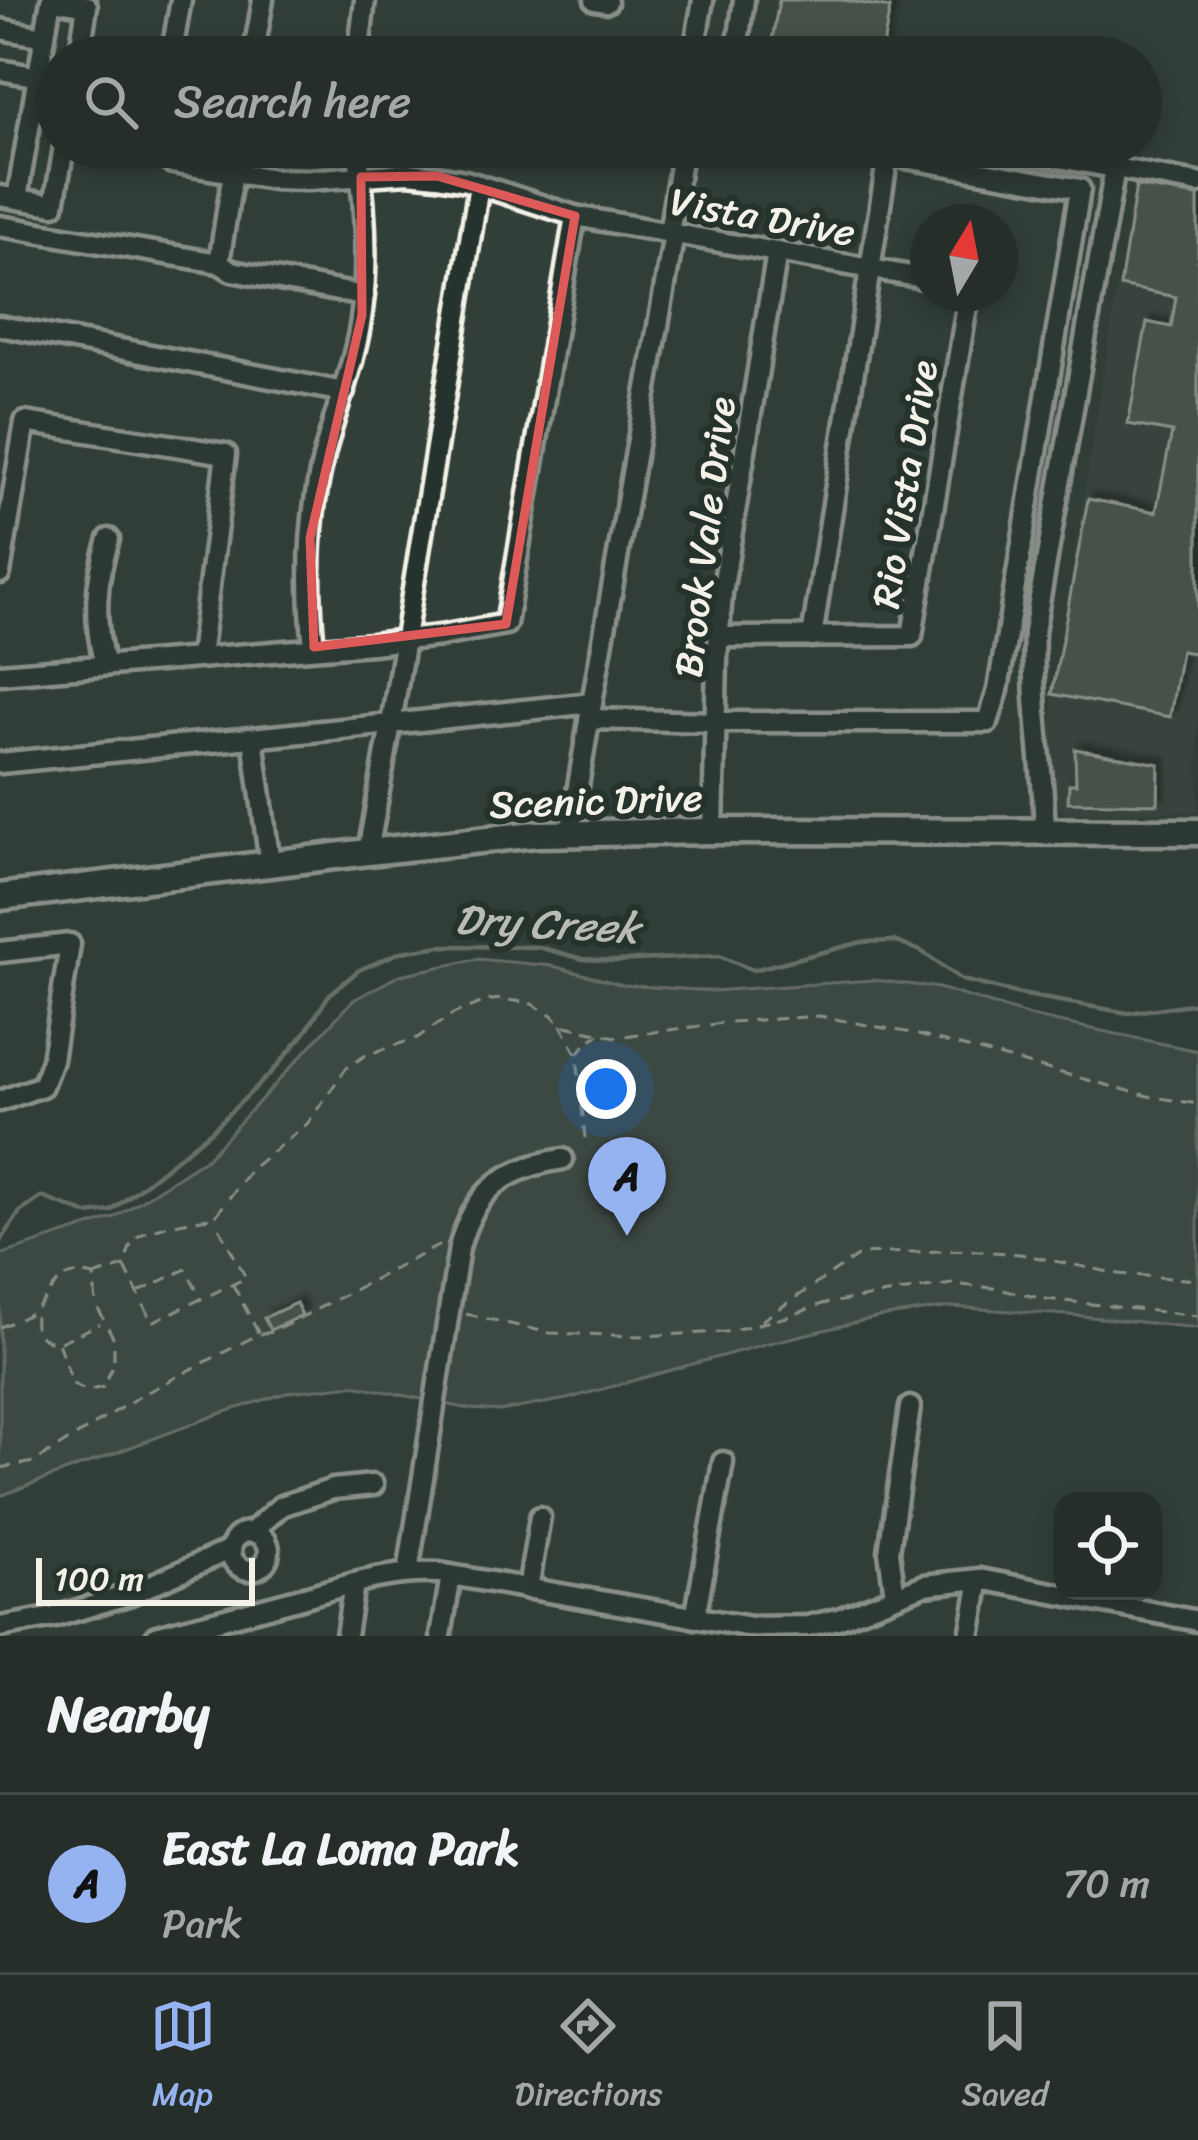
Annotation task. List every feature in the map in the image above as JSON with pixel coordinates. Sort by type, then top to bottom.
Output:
[{"type":"main road","name":"Scenic Drive","points":[[0,897],[536,834],[1198,832]]},
{"type":"street","points":[[45,36],[52,0],[87,6],[82,36]]},
{"type":"street","points":[[175,36],[181,0]]},
{"type":"street","points":[[257,36],[263,0]]},
{"type":"street","points":[[361,36],[365,0]]},
{"type":"street","points":[[696,36],[703,0]]},
{"type":"street","points":[[739,36],[743,0]]},
{"type":"street","points":[[0,29],[39,36]]},
{"type":"street","points":[[0,70],[36,76]]},
{"type":"street","points":[[36,114],[8,197],[54,205],[60,168]]},
{"type":"street","name":"Vista Drive","points":[[199,168],[308,181],[408,173],[437,176],[574,216],[910,276]]},
{"type":"street","points":[[219,263],[233,168]]},
{"type":"street","points":[[314,647],[310,538],[325,452],[354,357],[364,296],[366,234],[360,168]]},
{"type":"street","points":[[570,834],[680,168]]},
{"type":"street","points":[[812,637],[886,168]]},
{"type":"street","points":[[0,763],[391,724],[591,711],[717,722],[988,722],[1080,189],[961,168]]},
{"type":"street","points":[[1045,832],[1032,675],[1034,632],[1115,168],[1198,183]]},
{"type":"street","points":[[368,852],[479,185]]},
{"type":"street","points":[[0,674],[405,640],[506,624],[574,216]]},
{"type":"street","points":[[0,226],[219,263],[232,271],[364,296]]},
{"type":"street","name":"Brook Vale Drive","points":[[713,831],[718,637],[777,252]]},
{"type":"street","name":"Rio Vista Drive","points":[[718,637],[912,636],[966,312]]},
{"type":"street","points":[[0,326],[344,392]]},
{"type":"street","points":[[0,573],[25,422],[226,454],[200,657]]},
{"type":"street","points":[[105,665],[96,602],[109,539]]},
{"type":"street","points":[[253,738],[270,864]]},
{"type":"street","points":[[0,952],[70,944],[52,1060],[43,1086],[0,1101]]},
{"type":"street","points":[[408,1573],[459,1248],[469,1216],[490,1189],[523,1168],[563,1159]]},
{"type":"street","points":[[895,1595],[890,1552],[910,1407]]},
{"type":"street","points":[[695,1618],[723,1462]]},
{"type":"street","points":[[0,1627],[55,1617],[131,1594],[231,1549],[241,1534],[252,1532],[281,1506],[333,1489],[373,1485]]},
{"type":"street","points":[[528,1589],[540,1517]]},
{"type":"street","points":[[252,1532],[269,1547],[254,1567]]},
{"type":"street","points":[[231,1549],[235,1562],[254,1567],[278,1604]]},
{"type":"street","points":[[254,1567],[257,1610]]},
{"type":"street","points":[[156,1636],[200,1630],[354,1583],[408,1573],[452,1576],[751,1627],[808,1626],[938,1583],[980,1579],[1198,1621]]},
{"type":"street","points":[[441,1636],[452,1576]]},
{"type":"street","points":[[970,1636],[980,1579]]},
{"type":"street","points":[[346,1636],[354,1583]]},
{"type":"path","points":[[214,1218],[240,1180],[295,1136],[347,1067],[366,1055],[417,1038],[485,1001],[530,1003],[561,1025],[577,1055],[585,1138]]},
{"type":"path","points":[[561,1025],[616,1037],[819,1016],[1198,1104]]},
{"type":"path","points":[[577,1055],[601,1034]]},
{"type":"path","points":[[214,1218],[246,1278],[152,1322],[124,1266],[131,1245],[141,1234],[214,1218]]},
{"type":"path","points":[[0,1468],[34,1462],[140,1396],[440,1245],[459,1248]]},
{"type":"path","points":[[757,1324],[860,1254],[1002,1252],[1119,1274],[1198,1280]]},
{"type":"path","points":[[0,1327],[36,1309],[68,1275],[94,1276],[124,1266]]},
{"type":"path","points":[[137,1292],[186,1269],[201,1299]]},
{"type":"path","points":[[58,1343],[73,1384],[87,1391],[103,1387],[115,1351],[112,1333],[96,1305],[94,1276]]},
{"type":"path","points":[[232,1284],[260,1334]]},
{"type":"path","points":[[465,1314],[550,1333],[725,1332],[822,1304],[952,1284],[1198,1316]]},
{"type":"path","points":[[36,1309],[36,1334],[58,1343],[103,1322]]},
{"type":"highlighted area","points":[[437,176],[575,216],[506,624],[314,647],[310,538],[362,315],[361,177]]},
{"type":"shaded area","points":[[1135,179],[1198,191],[1198,811],[1067,814],[1053,796],[1052,696]]},
{"type":"shaded area","points":[[478,959],[553,966],[623,985],[712,991],[874,980],[939,988],[1030,1016],[1198,1051],[1198,1328],[952,1307],[879,1317],[567,1399],[501,1411],[469,1409],[354,1385],[289,1392],[0,1496],[0,1255],[114,1218],[207,1158],[352,1001],[400,975]]},
{"type":"building","points":[[779,0],[843,0],[890,8],[885,36],[773,36]]},
{"type":"building","points":[[1136,186],[1198,196],[1198,629],[1194,653],[1181,651],[1170,717],[1052,694],[1088,499],[1156,512],[1172,432],[1128,424],[1147,322],[1171,327],[1176,297],[1120,286]]},
{"type":"building","points":[[1075,749],[1159,764],[1158,804],[1068,802],[1069,784],[1076,784]]},
{"type":"building","points":[[296,1303],[302,1315],[270,1330],[264,1318]]},
{"type":"waterway","name":"Dry Creek","points":[[0,1242],[20,1212],[42,1197],[88,1214],[111,1211],[211,1131],[272,1072],[329,995],[359,970],[401,952],[441,946],[538,947],[583,959],[615,961],[719,956],[753,970],[862,942],[894,941],[921,951],[962,980],[1020,994],[1128,1013],[1198,1003]]},
{"type":"place","name":"East La Loma Park","points":[[627,1236]]}]
